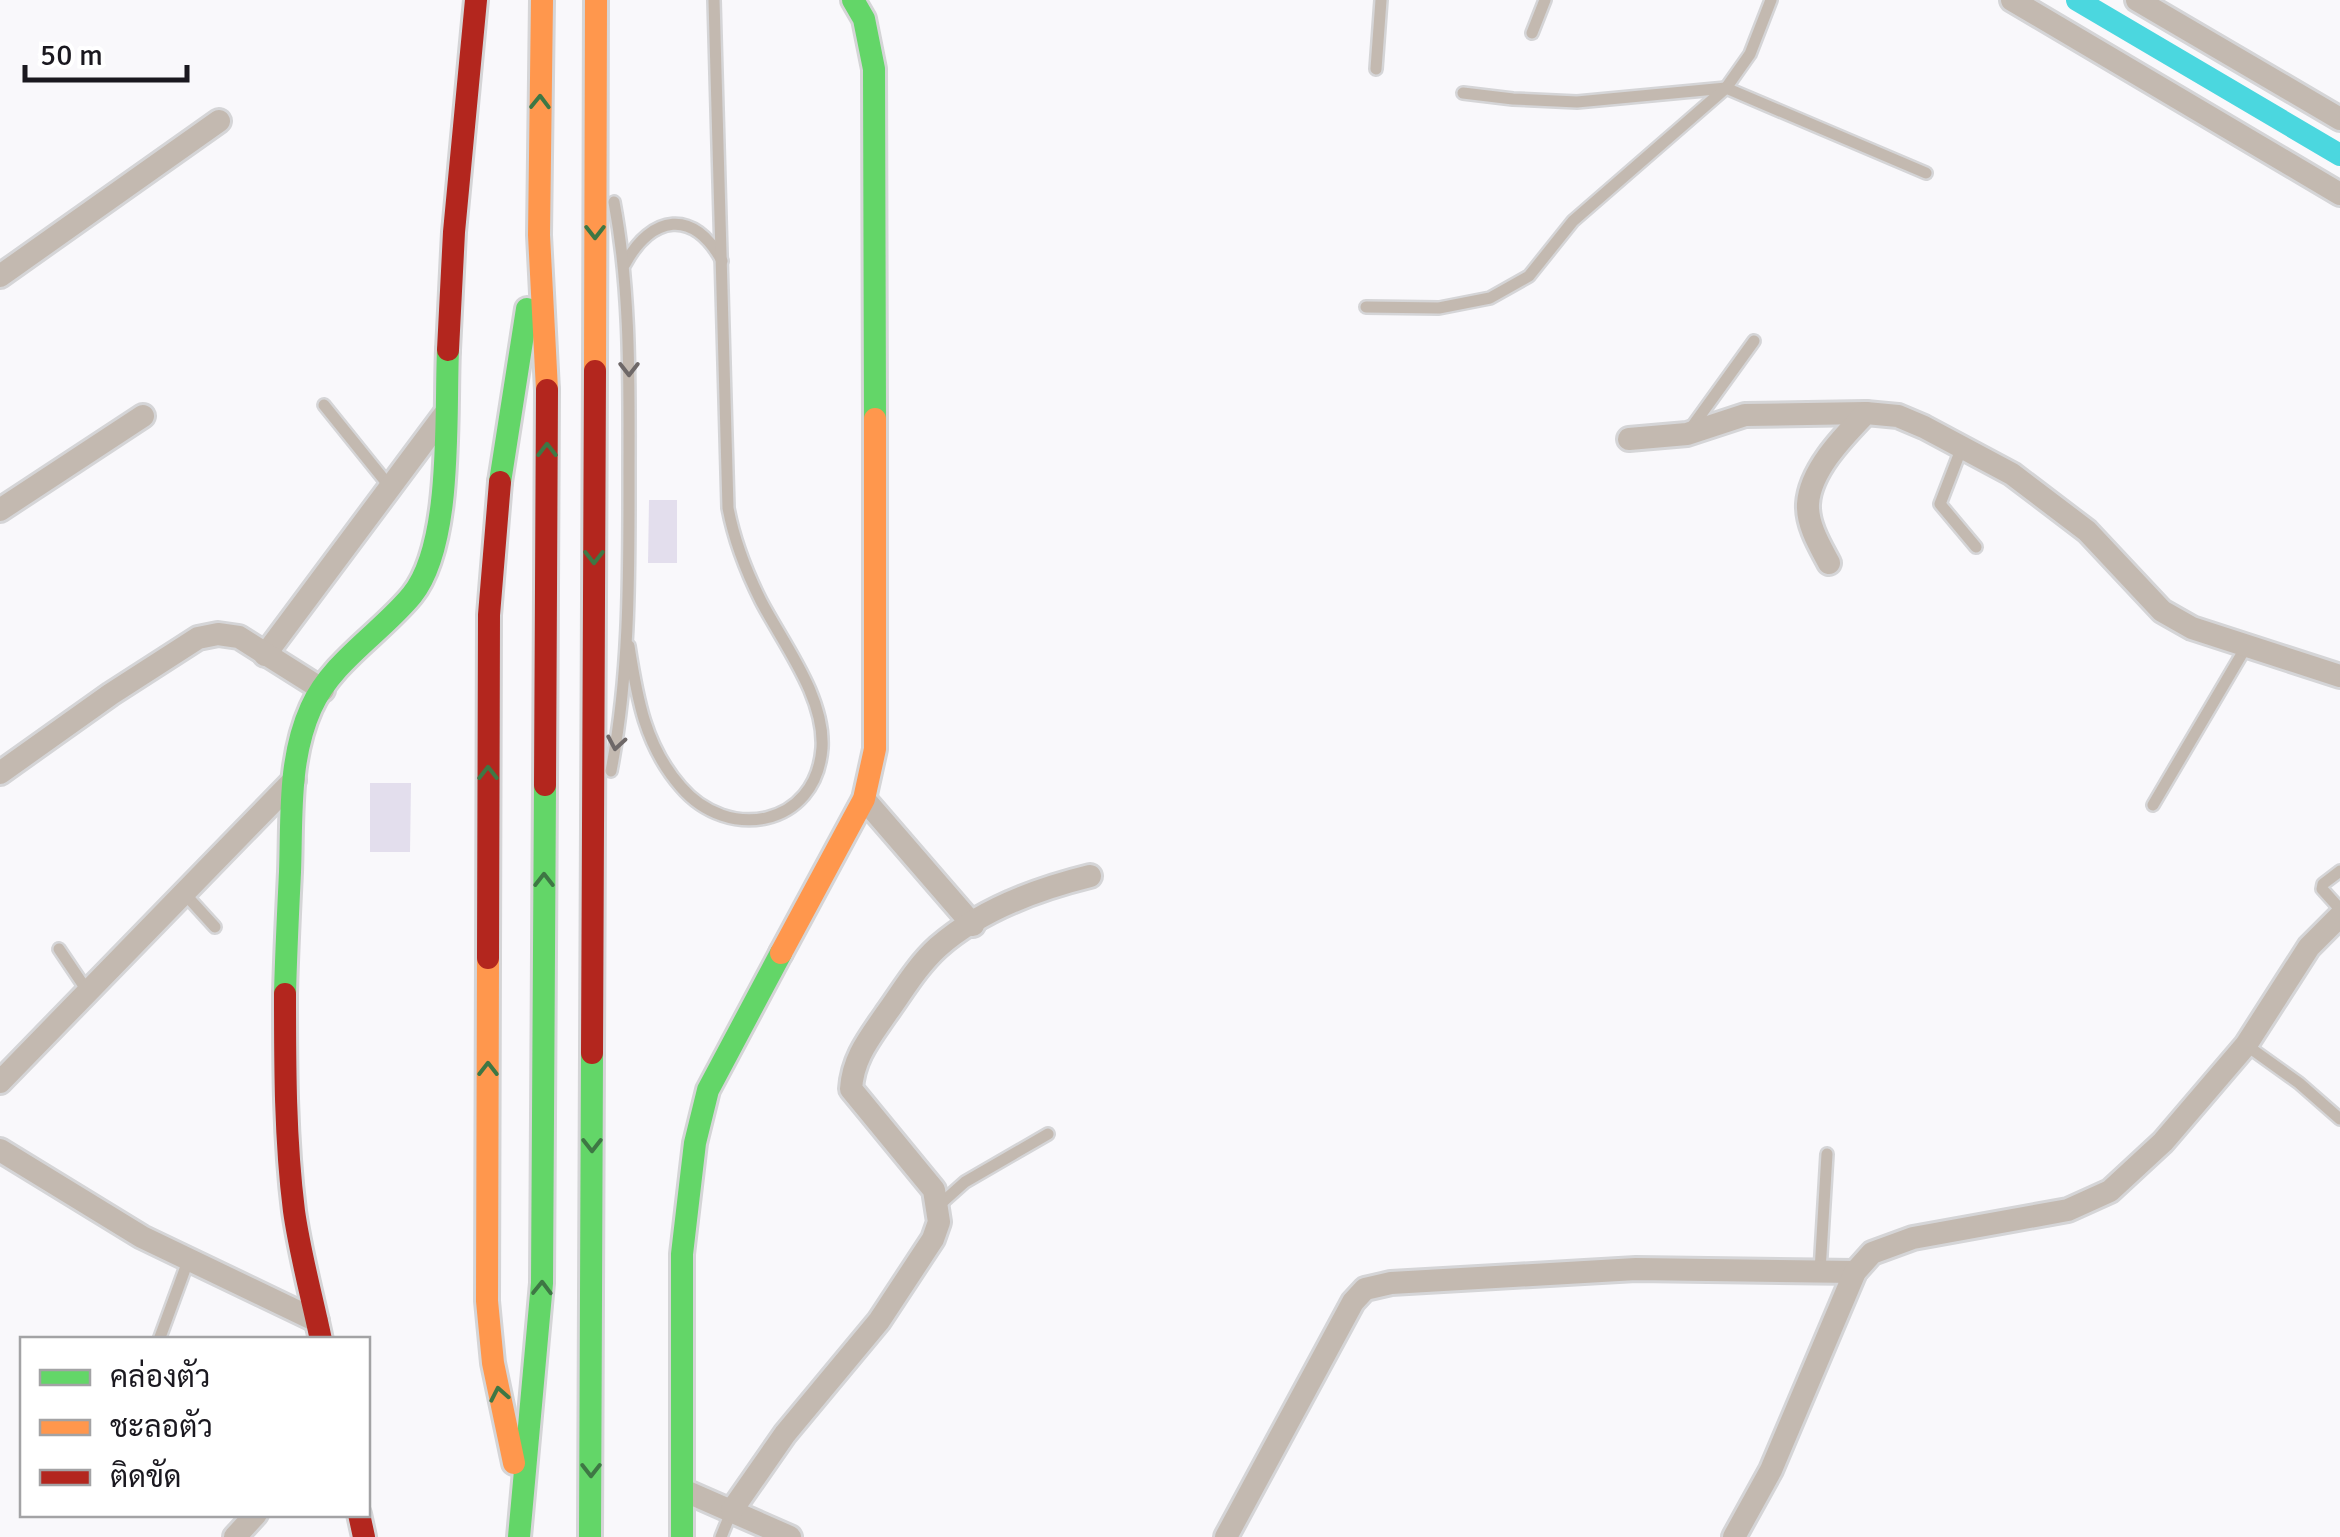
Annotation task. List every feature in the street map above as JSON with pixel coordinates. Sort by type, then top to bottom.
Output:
[{"type":"main road","points":[[319,1330],[292,1194],[287,1107],[286,941],[294,780],[299,739],[314,701],[347,661],[398,611],[426,574],[440,530],[454,232],[476,0]]},
{"type":"main road","points":[[519,1537],[520,1489],[536,1388],[542,1283],[548,374],[538,235],[542,0]]},
{"type":"main road","points":[[590,1537],[596,0]]},
{"type":"main road","points":[[682,1537],[682,1288],[695,1133],[708,1090],[864,799],[876,749],[874,69],[864,19],[853,0]]},
{"type":"main road","points":[[520,1489],[493,1363],[487,1301],[489,616],[500,475],[538,235]]},
{"type":"street","points":[[2012,0],[2340,194]]},
{"type":"street","points":[[2137,0],[2340,119]]},
{"type":"street","points":[[0,276],[219,122]]},
{"type":"street","points":[[1828,563],[1815,537],[1808,502],[1812,486],[1830,455],[1866,412]]},
{"type":"street","points":[[1629,439],[1686,434],[1745,416],[1866,412],[1898,416],[2012,474],[2053,503],[2087,531],[2162,611],[2192,628],[2340,676]]},
{"type":"street","points":[[265,655],[444,415]]},
{"type":"street","points":[[0,510],[143,416]]},
{"type":"street","points":[[0,773],[198,638],[218,634],[239,637],[323,690]]},
{"type":"street","points":[[0,1082],[294,780]]},
{"type":"street","points":[[864,799],[973,924]]},
{"type":"street","points":[[732,1510],[786,1434],[879,1321],[933,1239],[939,1222],[934,1190],[851,1089],[857,1057],[921,965],[939,946],[1014,900],[1047,886],[1090,876]]},
{"type":"street","points":[[1734,1537],[1771,1470],[1855,1272],[1872,1254],[1913,1238],[2068,1210],[2110,1191],[2163,1142],[2246,1045],[2309,946],[2340,913]]},
{"type":"street","points":[[0,1150],[142,1237],[319,1330]]},
{"type":"street","points":[[1226,1537],[1352,1302],[1364,1290],[1391,1283],[1636,1269],[1855,1272]]},
{"type":"street","points":[[683,1490],[790,1537]]},
{"type":"street","points":[[236,1537],[253,1517]]},
{"type":"lane","points":[[628,646],[650,741],[693,800],[724,818],[757,820],[775,816],[804,794],[820,760],[821,727],[800,675],[748,571],[728,508],[714,0]]},
{"type":"lane","points":[[1376,68],[1381,0]]},
{"type":"lane","points":[[1532,33],[1545,0]]},
{"type":"lane","points":[[1366,307],[1439,308],[1490,298],[1529,276],[1573,222],[1726,88],[1750,54],[1771,0]]},
{"type":"lane","points":[[1463,92],[1513,100],[1577,102],[1726,88],[1926,172]]},
{"type":"lane","points":[[595,99],[610,176]]},
{"type":"lane","points":[[592,871],[617,738],[628,646],[629,330],[625,265],[613,194]]},
{"type":"lane","points":[[625,265],[639,241],[653,229],[678,224],[704,234],[724,265]]},
{"type":"lane","points":[[1686,434],[1754,341]]},
{"type":"lane","points":[[324,405],[390,488]]},
{"type":"lane","points":[[1962,448],[1940,504],[1976,547]]},
{"type":"lane","points":[[2153,806],[2246,647]]},
{"type":"lane","points":[[2340,870],[2322,888],[2340,913]]},
{"type":"lane","points":[[184,893],[216,928]]},
{"type":"lane","points":[[59,949],[88,992]]},
{"type":"lane","points":[[2246,1045],[2340,1119]]},
{"type":"lane","points":[[937,1207],[965,1182],[1048,1134]]},
{"type":"lane","points":[[1820,1272],[1827,1154]]},
{"type":"lane","points":[[159,1337],[188,1261]]},
{"type":"lane","points":[[721,1537],[732,1510]]},
{"type":"building","points":[[649,500],[677,500],[677,563],[648,563]]},
{"type":"building","points":[[370,783],[411,783],[410,852],[370,852]]},
{"type":"waterway","points":[[2077,0],[2340,155]]},
{"type":"traffic: fast","points":[[853,0],[864,19],[874,69],[875,419]]},
{"type":"traffic: fast","points":[[500,482],[527,309]]},
{"type":"traffic: fast","points":[[285,994],[291,810],[298,748],[320,691],[344,662],[400,609],[425,573],[441,512],[448,350]]},
{"type":"traffic: fast","points":[[519,1537],[542,1283],[545,785]]},
{"type":"traffic: fast","points":[[682,1537],[682,1254],[695,1143],[708,1090],[781,953]]},
{"type":"traffic: fast","points":[[590,1537],[592,1053]]},
{"type":"traffic: slow","points":[[542,0],[539,235],[547,390]]},
{"type":"traffic: slow","points":[[595,371],[596,0]]},
{"type":"traffic: slow","points":[[781,953],[864,799],[875,749],[875,419]]},
{"type":"traffic: slow","points":[[488,958],[487,1301],[493,1363],[514,1463]]},
{"type":"traffic: jam","points":[[448,350],[454,232],[476,0]]},
{"type":"traffic: jam","points":[[592,1053],[595,371]]},
{"type":"traffic: jam","points":[[545,785],[547,390]]},
{"type":"traffic: jam","points":[[488,958],[489,615],[500,482]]},
{"type":"traffic: jam","points":[[285,994],[291,1184],[299,1243],[320,1337]]},
{"type":"traffic: jam","points":[[360,1517],[364,1537]]}]
